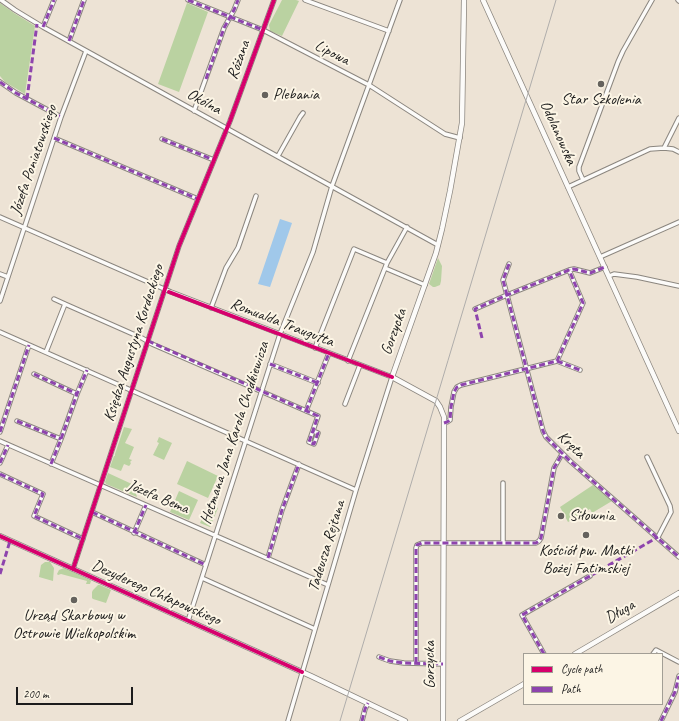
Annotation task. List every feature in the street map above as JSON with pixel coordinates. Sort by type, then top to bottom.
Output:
[{"type":"street","name":"Okólna","points":[[2,0],[15,10],[43,27],[438,245]]},
{"type":"street","points":[[43,27],[54,0]]},
{"type":"street","points":[[69,41],[84,0]]},
{"type":"street","name":"Lipowa","points":[[189,0],[263,30],[369,85],[445,134],[460,138]]},
{"type":"street","points":[[194,111],[224,28],[238,0]]},
{"type":"street","name":"Różana","points":[[227,128],[274,0]]},
{"type":"street","points":[[305,0],[389,31]]},
{"type":"street","name":"Hetmana Jana Karola Chodkiewicza","points":[[188,621],[280,334],[313,252],[332,186],[400,0]]},
{"type":"street","name":"Gorzycka","points":[[443,721],[444,424],[442,411],[436,401],[392,378],[438,245],[460,138],[462,117],[464,0]]},
{"type":"street","name":"Odolanowska","points":[[484,0],[679,431]]},
{"type":"street","points":[[583,180],[579,167],[618,62],[652,0]]},
{"type":"street","name":"Józefa Poniatowskiego","points":[[0,301],[61,117],[86,51]]},
{"type":"street","points":[[0,82],[16,93],[61,117]]},
{"type":"street","points":[[278,156],[303,114]]},
{"type":"street","points":[[664,148],[679,118]]},
{"type":"street","name":"Księdza Augustyna Kordeckiego","points":[[73,569],[181,241],[227,128]]},
{"type":"street","points":[[54,138],[198,199]]},
{"type":"street","points":[[162,139],[214,160]]},
{"type":"street","points":[[568,187],[650,149],[664,148],[673,149],[679,152]]},
{"type":"street","points":[[211,308],[226,268],[238,248],[256,196]]},
{"type":"street","name":"Romualda Traugutta","points":[[0,217],[164,290],[392,378]]},
{"type":"street","points":[[600,257],[679,222]]},
{"type":"street","points":[[348,361],[387,263],[407,227]]},
{"type":"street","points":[[315,348],[354,249],[387,263]]},
{"type":"street","name":"Kręta","points":[[509,264],[503,280],[528,369],[543,431],[546,437],[562,454],[679,557]]},
{"type":"street","points":[[475,309],[569,270],[574,269],[590,273],[605,267]]},
{"type":"street","points":[[385,268],[425,285]]},
{"type":"street","points":[[557,361],[583,303],[569,270]]},
{"type":"street","points":[[0,274],[8,277]]},
{"type":"street","points":[[609,276],[614,274],[637,277],[679,286]]},
{"type":"street","points":[[54,299],[318,416],[313,431]]},
{"type":"street","points":[[46,352],[65,304]]},
{"type":"street","points":[[0,332],[356,490]]},
{"type":"street","points":[[0,432],[29,345]]},
{"type":"street","points":[[306,411],[329,353]]},
{"type":"street","points":[[444,424],[450,420],[454,392],[457,387],[461,385],[557,361],[580,370]]},
{"type":"street","points":[[270,364],[318,382]]},
{"type":"street","points":[[345,404],[360,365]]},
{"type":"street","points":[[51,464],[87,370]]},
{"type":"street","points":[[34,374],[77,394]]},
{"type":"street","name":"Tadeusza Rejtana","points":[[288,721],[356,490],[392,378]]},
{"type":"street","points":[[17,421],[61,439]]},
{"type":"street","name":"Józefa Bema","points":[[0,441],[328,585]]},
{"type":"street","points":[[0,464],[8,444]]},
{"type":"street","points":[[416,663],[417,545],[419,543],[536,543],[542,538],[554,468],[562,454]]},
{"type":"street","points":[[647,457],[670,506],[671,512],[658,538]]},
{"type":"street","points":[[268,558],[282,510],[299,464]]},
{"type":"street","points":[[0,474],[44,494],[34,516],[83,539]]},
{"type":"street","points":[[503,483],[503,543]]},
{"type":"street","points":[[134,532],[146,505]]},
{"type":"street","points":[[92,512],[206,565]]},
{"type":"street","name":"Dezyderego Chłapowskiego","points":[[0,536],[302,672],[405,721]]},
{"type":"street","points":[[543,653],[522,615],[590,576]]},
{"type":"street","points":[[202,578],[315,629]]},
{"type":"street","name":"Długa","points":[[577,653],[679,593]]},
{"type":"street","points":[[654,653],[656,650],[662,653]]},
{"type":"street","points":[[663,654],[679,662]]},
{"type":"street","points":[[379,657],[390,661],[443,664]]},
{"type":"street","points":[[661,721],[675,692],[679,676]]},
{"type":"street","points":[[460,721],[523,685]]},
{"type":"street","points":[[362,721],[368,703]]},
{"type":"green space","points":[[282,0],[299,1],[282,36],[270,31],[269,25]]},
{"type":"green space","points":[[0,3],[35,26],[25,94],[5,82],[0,76]]},
{"type":"green space","points":[[187,3],[208,12],[179,92],[158,84]]},
{"type":"green space","points":[[438,258],[442,266],[441,281],[440,285],[433,287],[429,284]]},
{"type":"green space","points":[[124,427],[132,429],[125,443],[134,447],[129,459],[132,460],[130,465],[124,464],[121,471],[110,467]]},
{"type":"green space","points":[[159,437],[172,443],[164,460],[153,455],[159,443],[157,442]]},
{"type":"green space","points":[[187,461],[218,476],[208,498],[177,484]]},
{"type":"green space","points":[[108,473],[134,485],[137,497],[106,484],[105,482]]},
{"type":"green space","points":[[593,485],[612,501],[592,513],[590,509],[568,522],[560,507]]},
{"type":"green space","points":[[179,491],[198,500],[189,520],[170,512]]},
{"type":"green space","points":[[209,504],[218,508],[210,527],[200,523]]},
{"type":"green space","points":[[45,562],[50,562],[54,568],[53,581],[39,577],[41,565]]},
{"type":"green space","points":[[64,568],[90,580],[90,584],[86,584],[87,581],[57,574],[59,570]]},
{"type":"green space","points":[[98,585],[111,590],[106,603],[92,598],[92,592]]},
{"type":"water","points":[[280,219],[292,223],[270,287],[258,284]]},
{"type":"railway","points":[[340,721],[556,0]]},
{"type":"marked path","points":[[43,27],[54,0]]},
{"type":"marked path","points":[[69,41],[84,0]]},
{"type":"marked path","points":[[188,0],[263,30]]},
{"type":"marked path","points":[[206,79],[224,28],[238,0]]},
{"type":"marked path","points":[[27,99],[37,24]]},
{"type":"marked path","points":[[0,82],[16,93],[61,117]]},
{"type":"marked path","points":[[54,138],[198,199]]},
{"type":"marked path","points":[[162,139],[214,160]]},
{"type":"marked path","points":[[509,264],[503,280],[543,431],[546,437],[570,461],[679,557]]},
{"type":"marked path","points":[[482,338],[475,309],[569,270],[574,269],[590,273],[605,267]]},
{"type":"marked path","points":[[444,423],[450,420],[454,392],[457,387],[557,361],[583,303],[569,270]]},
{"type":"marked path","points":[[148,341],[318,416],[309,442],[314,444],[318,433],[313,431]]},
{"type":"marked path","points":[[0,432],[29,345]]},
{"type":"marked path","points":[[306,411],[329,353]]},
{"type":"marked path","points":[[557,361],[580,370]]},
{"type":"marked path","points":[[270,364],[318,383]]},
{"type":"marked path","points":[[51,464],[87,370]]},
{"type":"marked path","points":[[34,374],[77,394]]},
{"type":"marked path","points":[[17,421],[61,439]]},
{"type":"marked path","points":[[0,463],[8,445]]},
{"type":"marked path","points":[[416,663],[417,545],[422,543],[536,543],[541,538],[554,468],[562,454]]},
{"type":"marked path","points":[[268,558],[282,510],[299,464]]},
{"type":"marked path","points":[[0,474],[43,494],[34,516],[83,539]]},
{"type":"marked path","points":[[134,533],[146,505]]},
{"type":"marked path","points":[[92,512],[206,565]]},
{"type":"marked path","points":[[543,653],[522,615],[658,537]]},
{"type":"marked path","points":[[0,574],[10,541]]},
{"type":"marked path","points":[[379,657],[390,661],[404,663],[443,664]]},
{"type":"marked path","points":[[661,721],[675,692],[679,676]]},
{"type":"marked path","points":[[362,721],[368,703]]},
{"type":"cycle path","points":[[73,569],[179,246],[230,121],[274,0]]},
{"type":"cycle path","points":[[169,292],[392,377]]},
{"type":"cycle path","points":[[0,536],[302,672]]},
{"type":"place","name":"Star Szkolenia","points":[[601,84]]},
{"type":"place","name":"Plebania","points":[[265,95]]},
{"type":"place","name":"Siłownia","points":[[561,516]]},
{"type":"place","name":"Kościół pw. Matki Bożej Fatimskiej","points":[[586,535]]},
{"type":"place","name":"Urząd Skarbowy w Ostrowie Wielkopolskim","points":[[74,600]]}]
